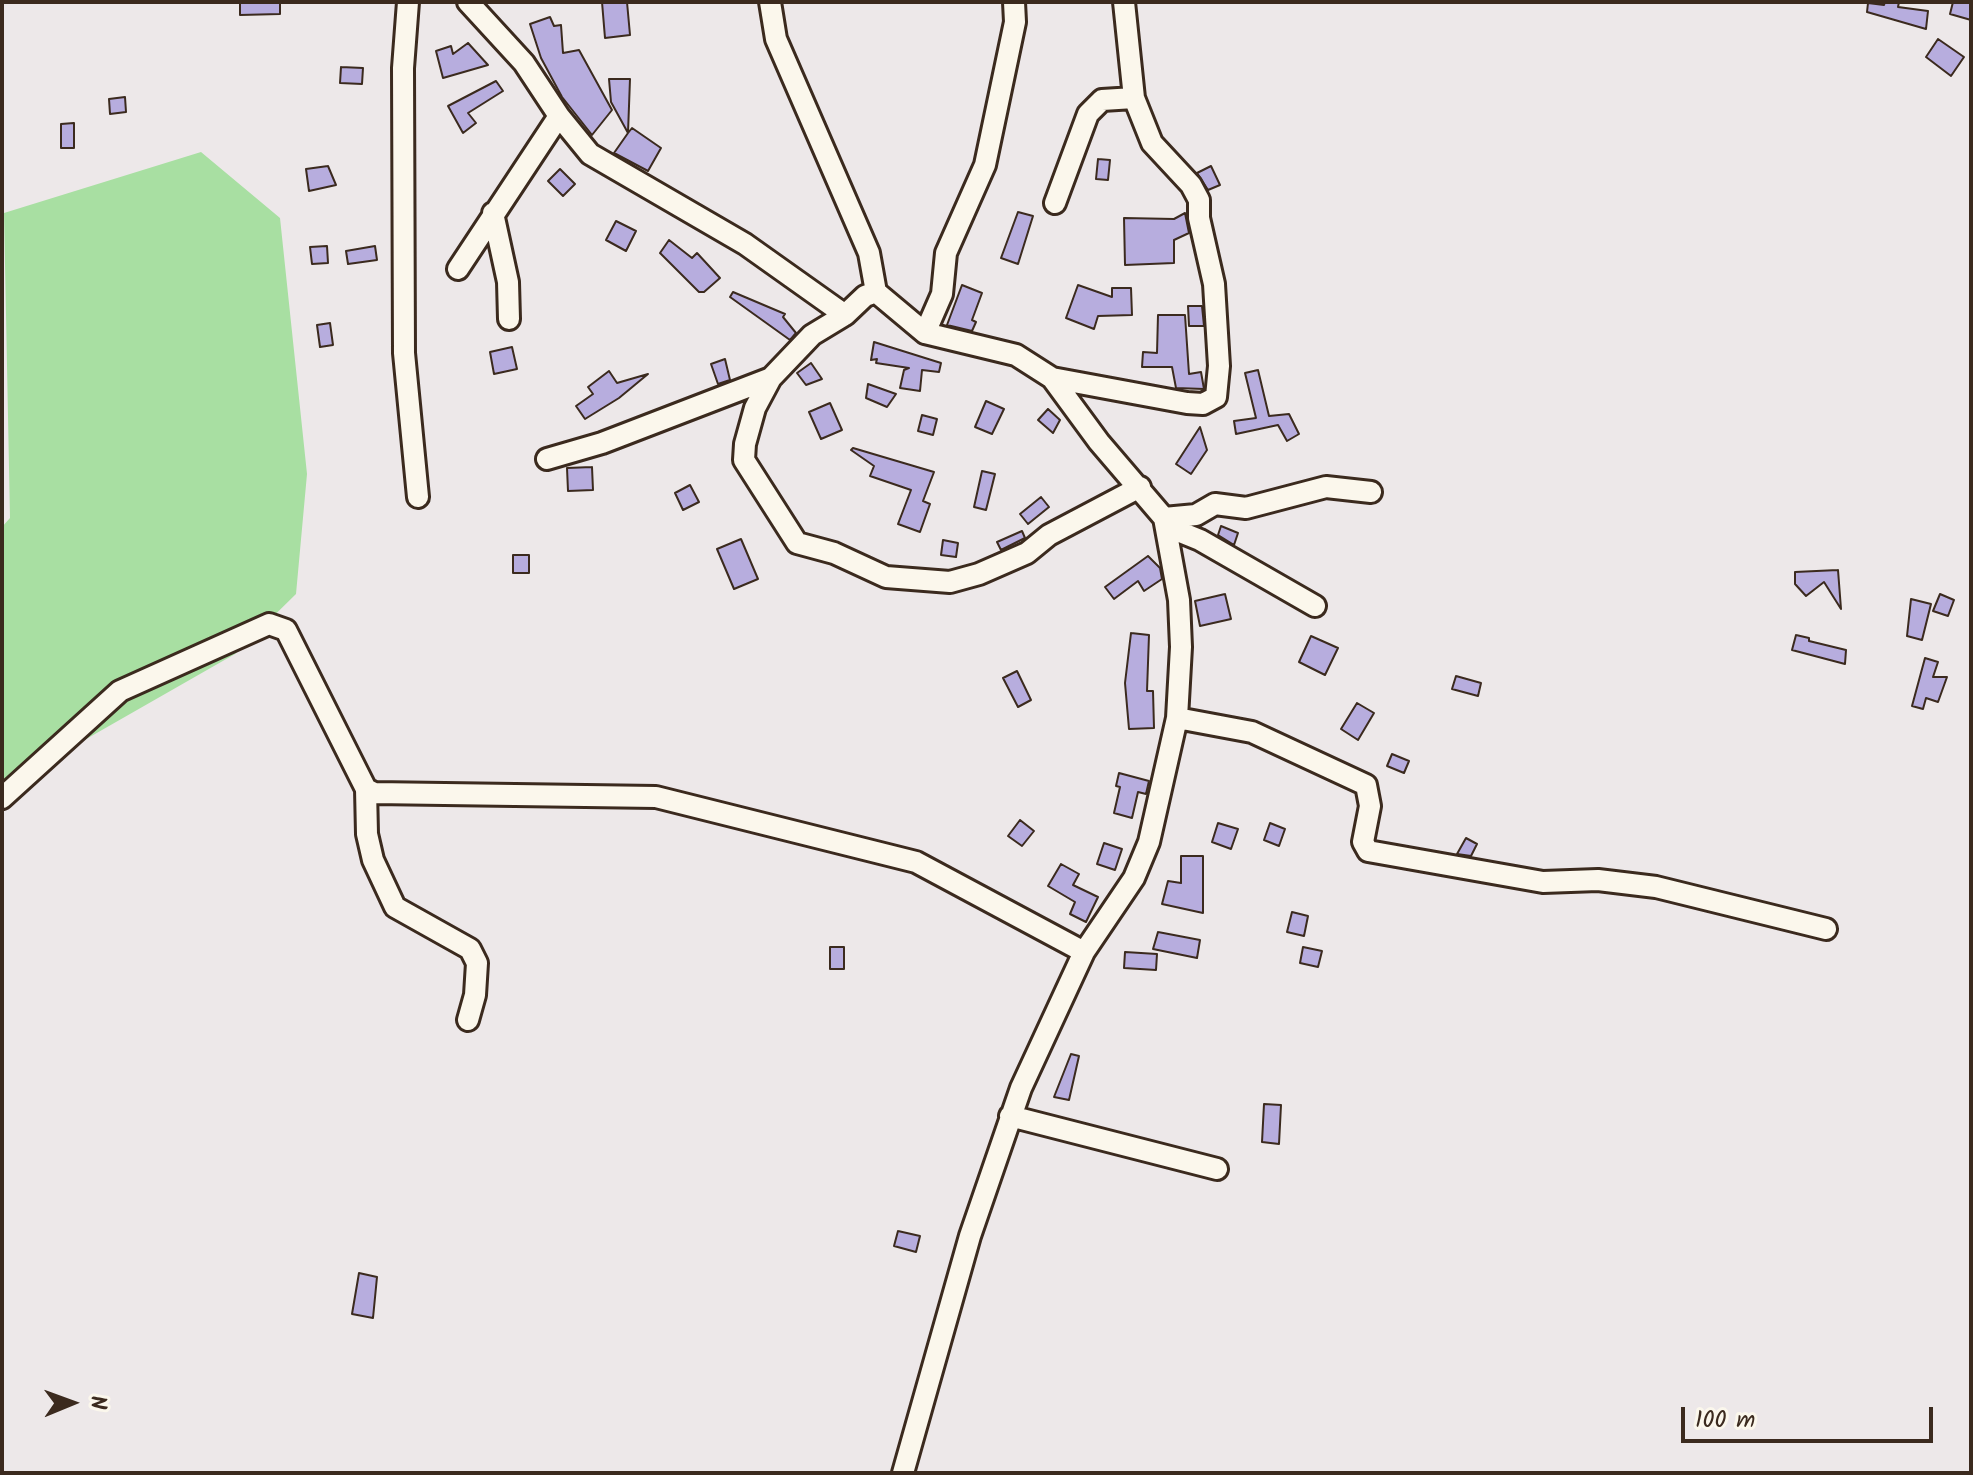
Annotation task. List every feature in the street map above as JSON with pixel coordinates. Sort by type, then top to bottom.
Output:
[{"type":"street","points":[[408,2],[403,68],[404,353],[418,497]]},
{"type":"street","points":[[468,2],[524,63],[559,116],[590,154],[745,244],[845,315]]},
{"type":"street","points":[[770,2],[776,39],[869,253],[876,292],[925,333],[1016,355],[1052,378],[1099,442],[1140,487],[1166,522],[1315,606]]},
{"type":"street","points":[[925,333],[942,294],[946,253],[985,165],[1015,22],[1014,2]]},
{"type":"street","points":[[1052,378],[1187,403],[1203,404],[1216,397],[1219,366],[1214,284],[1199,218],[1199,200],[1191,185],[1152,143],[1134,98],[1124,2]]},
{"type":"street","points":[[1055,203],[1088,114],[1102,100],[1134,98]]},
{"type":"street","points":[[458,269],[559,116]]},
{"type":"street","points":[[493,213],[508,282],[509,319]]},
{"type":"street","points":[[876,292],[865,296],[845,315],[812,335],[771,378],[755,408],[744,460],[797,543],[834,553],[886,577],[950,582],[979,574],[1027,553],[1049,535],[1140,487]]},
{"type":"street","points":[[547,459],[602,443],[771,378]]},
{"type":"street","points":[[1166,522],[1196,515],[1215,504],[1246,508],[1326,487],[1371,492]]},
{"type":"street","points":[[903,1473],[970,1236],[1010,1116],[1047,1027],[1068,994],[1084,952],[1134,878],[1149,842],[1177,718],[1179,600],[1166,522]]},
{"type":"street","points":[[2,798],[120,691],[269,624],[286,630],[366,789],[367,834],[373,860],[395,907],[470,949],[477,963],[475,995],[468,1020]]},
{"type":"street","points":[[1177,718],[1252,732],[1366,785],[1370,806],[1363,842],[1368,851],[1543,882],[1598,880],[1656,887],[1826,929]]},
{"type":"street","points":[[366,789],[374,793],[656,797],[916,862],[1084,952]]},
{"type":"street","points":[[1010,1116],[1217,1169]]},
{"type":"green space","points":[[201,152],[280,218],[307,474],[296,594],[235,654],[32,770],[2,810],[2,527],[10,518],[4,213]]},
{"type":"building","points":[[240,2],[280,2],[280,14],[240,15]]},
{"type":"building","points":[[602,2],[627,2],[630,35],[605,38]]},
{"type":"building","points":[[1885,2],[1899,2],[1898,7],[1928,11],[1926,29],[1867,12],[1868,3],[1884,5]]},
{"type":"building","points":[[1953,2],[1971,2],[1971,20],[1950,14]]},
{"type":"building","points":[[550,17],[554,26],[561,25],[563,53],[579,50],[612,110],[592,135],[562,97],[541,58],[530,24]]},
{"type":"building","points":[[1938,39],[1964,57],[1951,76],[1926,57]]},
{"type":"building","points":[[468,43],[488,65],[443,78],[436,51],[451,46],[453,54]]},
{"type":"building","points":[[341,67],[363,68],[362,84],[340,83]]},
{"type":"building","points":[[609,79],[630,79],[628,133],[611,102]]},
{"type":"building","points":[[496,81],[503,91],[468,113],[476,123],[463,133],[448,106]]},
{"type":"building","points":[[125,97],[126,112],[110,114],[109,99]]},
{"type":"building","points":[[74,123],[74,148],[61,148],[61,124]]},
{"type":"building","points":[[632,128],[661,148],[648,171],[614,153]]},
{"type":"building","points":[[1098,159],[1110,160],[1108,180],[1096,179]]},
{"type":"building","points":[[328,166],[336,185],[309,191],[306,169]]},
{"type":"building","points":[[1211,166],[1220,185],[1208,190],[1197,173]]},
{"type":"building","points":[[560,169],[575,184],[563,196],[548,181]]},
{"type":"building","points":[[1018,212],[1033,216],[1018,264],[1001,258]]},
{"type":"building","points":[[1185,213],[1189,233],[1174,240],[1174,263],[1125,265],[1124,218],[1174,219]]},
{"type":"building","points":[[616,221],[636,231],[626,251],[606,240]]},
{"type":"building","points":[[669,240],[692,258],[697,253],[720,278],[704,292],[699,292],[660,253]]},
{"type":"building","points":[[327,246],[328,263],[312,264],[310,247]]},
{"type":"building","points":[[375,246],[377,260],[348,264],[346,251]]},
{"type":"building","points":[[962,285],[982,293],[972,320],[976,322],[972,331],[947,325]]},
{"type":"building","points":[[1078,285],[1112,297],[1112,288],[1131,288],[1132,315],[1098,316],[1094,329],[1066,318]]},
{"type":"building","points":[[733,292],[785,314],[783,317],[796,333],[790,340],[730,297]]},
{"type":"building","points":[[1188,306],[1202,306],[1204,326],[1189,326]]},
{"type":"building","points":[[1158,315],[1185,315],[1189,374],[1201,372],[1204,389],[1176,388],[1172,367],[1142,367],[1143,352],[1157,353]]},
{"type":"building","points":[[330,323],[333,345],[320,347],[317,325]]},
{"type":"building","points":[[874,342],[941,363],[939,372],[922,370],[920,391],[900,388],[904,370],[909,368],[871,360]]},
{"type":"building","points":[[512,347],[517,369],[494,374],[490,352]]},
{"type":"building","points":[[725,359],[730,380],[718,384],[711,364]]},
{"type":"building","points":[[811,363],[822,379],[806,385],[797,373]]},
{"type":"building","points":[[1258,370],[1269,416],[1289,414],[1299,434],[1287,441],[1278,425],[1236,434],[1234,421],[1256,418],[1245,373]]},
{"type":"building","points":[[609,371],[617,383],[648,374],[619,398],[585,419],[576,406],[593,394],[588,387]]},
{"type":"building","points":[[868,384],[896,394],[887,407],[866,398]]},
{"type":"building","points":[[986,401],[1004,409],[992,434],[975,427]]},
{"type":"building","points":[[830,403],[842,430],[821,439],[809,412]]},
{"type":"building","points":[[1048,409],[1060,420],[1053,433],[1038,420]]},
{"type":"building","points":[[922,415],[937,419],[933,435],[918,431]]},
{"type":"building","points":[[1200,427],[1207,450],[1191,474],[1176,464]]},
{"type":"building","points":[[853,448],[934,472],[923,501],[930,504],[920,532],[898,524],[911,490],[870,476],[874,466],[851,450]]},
{"type":"building","points":[[592,467],[593,490],[568,491],[567,468]]},
{"type":"building","points":[[982,471],[995,474],[986,510],[974,507]]},
{"type":"building","points":[[690,485],[699,502],[683,510],[675,493]]},
{"type":"building","points":[[1041,497],[1049,507],[1028,524],[1020,514]]},
{"type":"building","points":[[1221,526],[1238,533],[1234,545],[1218,535]]},
{"type":"building","points":[[1022,531],[1025,538],[1001,550],[997,542]]},
{"type":"building","points":[[741,539],[758,579],[734,589],[717,549]]},
{"type":"building","points":[[943,540],[958,543],[956,557],[941,555]]},
{"type":"building","points":[[513,555],[529,555],[529,573],[513,573]]},
{"type":"building","points":[[1148,556],[1160,568],[1162,579],[1144,591],[1138,581],[1114,599],[1105,587]]},
{"type":"building","points":[[1838,570],[1841,609],[1824,582],[1806,596],[1795,584],[1795,572]]},
{"type":"building","points":[[1225,594],[1231,619],[1200,626],[1195,601]]},
{"type":"building","points":[[1940,594],[1954,600],[1948,616],[1933,611]]},
{"type":"building","points":[[1911,599],[1931,604],[1922,640],[1907,636]]},
{"type":"building","points":[[1131,633],[1149,635],[1147,691],[1153,691],[1154,728],[1129,729],[1125,683]]},
{"type":"building","points":[[1796,635],[1846,650],[1845,664],[1792,650]]},
{"type":"building","points":[[1311,636],[1338,648],[1325,675],[1299,662]]},
{"type":"building","points":[[1925,658],[1938,662],[1933,677],[1947,677],[1938,702],[1926,698],[1923,709],[1912,706]]},
{"type":"building","points":[[1017,671],[1031,700],[1018,707],[1003,678]]},
{"type":"building","points":[[1456,676],[1481,683],[1478,696],[1452,689]]},
{"type":"building","points":[[1357,703],[1374,713],[1358,740],[1341,729]]},
{"type":"building","points":[[1392,754],[1409,761],[1404,773],[1387,766]]},
{"type":"building","points":[[1119,773],[1149,781],[1146,794],[1138,792],[1132,818],[1114,813],[1120,787],[1116,786]]},
{"type":"building","points":[[1020,820],[1034,831],[1022,846],[1008,836]]},
{"type":"building","points":[[1218,823],[1238,829],[1231,849],[1212,842]]},
{"type":"building","points":[[1270,823],[1285,829],[1279,846],[1264,840]]},
{"type":"building","points":[[1466,838],[1477,844],[1471,856],[1457,854]]},
{"type":"building","points":[[1104,843],[1122,849],[1115,870],[1097,864]]},
{"type":"building","points":[[1181,856],[1203,856],[1203,913],[1162,904],[1168,881],[1181,883]]},
{"type":"building","points":[[1061,864],[1079,874],[1073,885],[1098,897],[1086,922],[1070,914],[1075,902],[1048,886]]},
{"type":"building","points":[[1292,912],[1308,916],[1304,936],[1287,932]]},
{"type":"building","points":[[1158,932],[1200,940],[1197,958],[1153,949]]},
{"type":"building","points":[[830,947],[844,947],[844,969],[830,969]]},
{"type":"building","points":[[1303,947],[1322,951],[1318,967],[1300,963]]},
{"type":"building","points":[[1125,952],[1157,954],[1156,970],[1124,968]]},
{"type":"building","points":[[1071,1054],[1079,1056],[1069,1100],[1054,1097]]},
{"type":"building","points":[[1264,1104],[1281,1105],[1279,1144],[1262,1142]]},
{"type":"building","points":[[898,1231],[920,1236],[916,1252],[894,1246]]},
{"type":"building","points":[[359,1273],[377,1277],[373,1318],[352,1314]]}]
